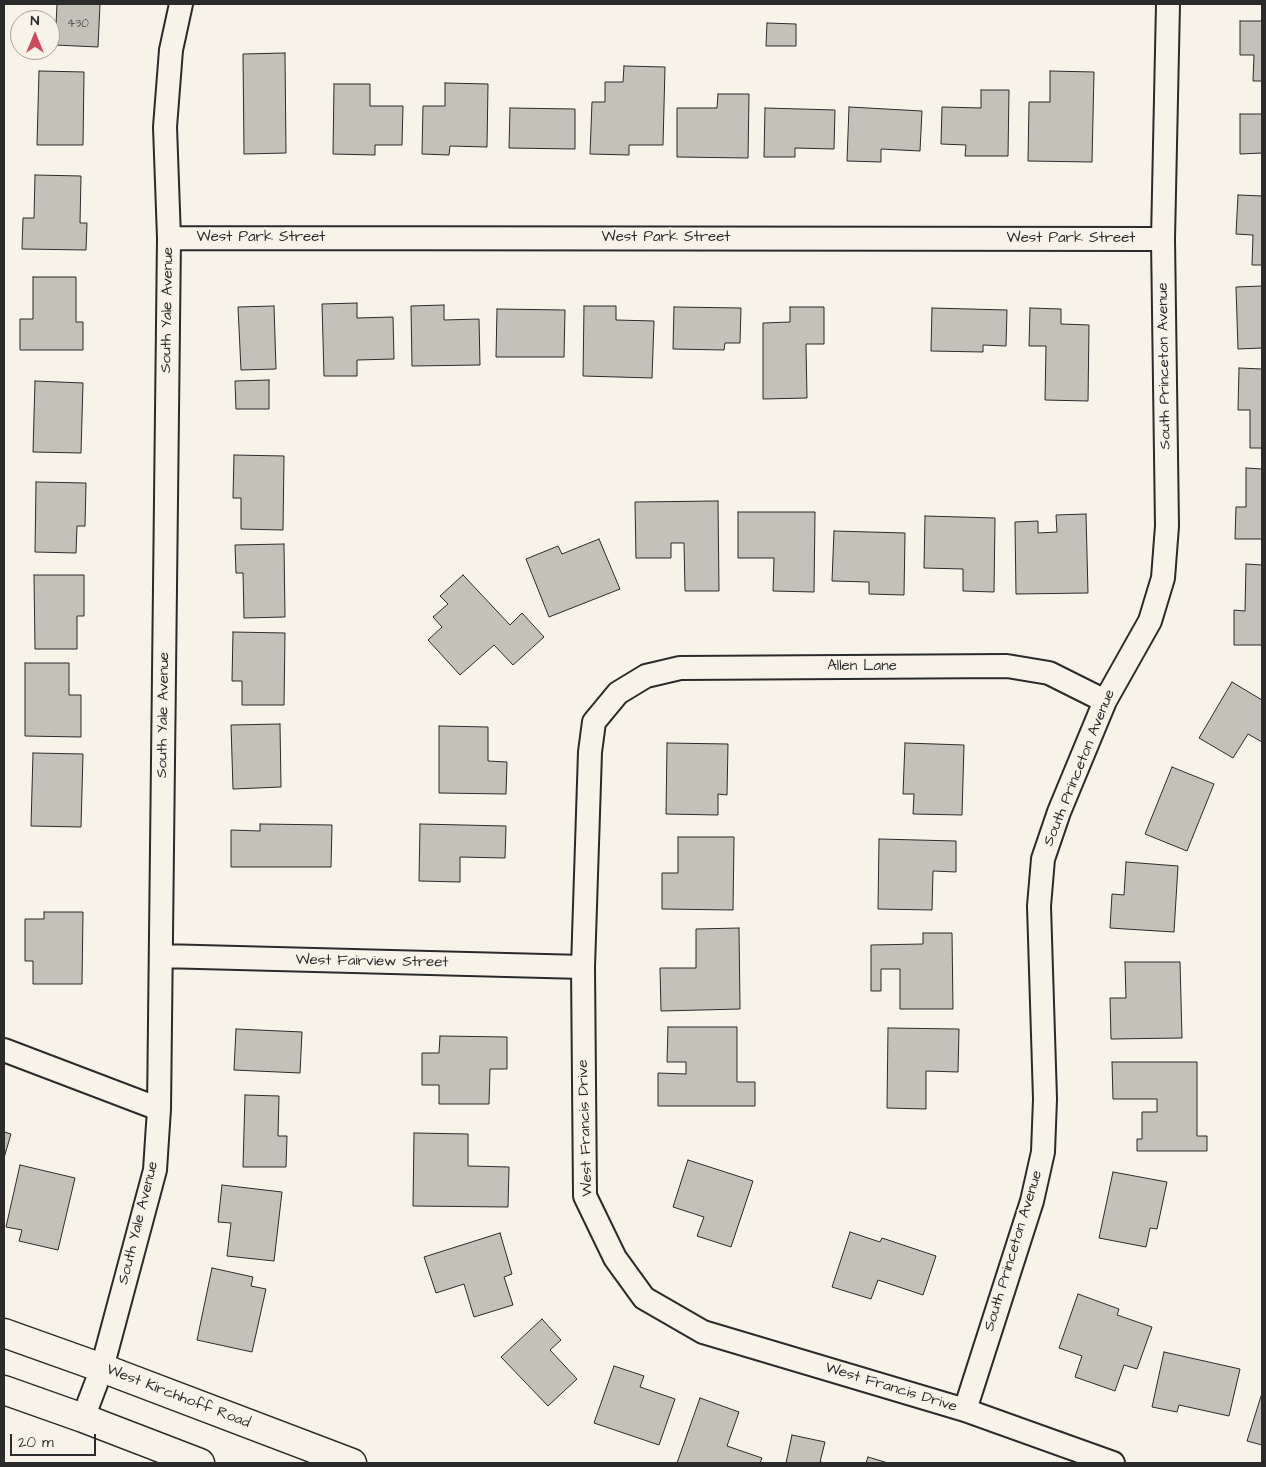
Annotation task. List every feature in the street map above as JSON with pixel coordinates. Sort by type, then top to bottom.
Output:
[{"type":"main road","name":"West Kirchhoff Road","points":[[4,1333],[102,1368],[352,1463]]},
{"type":"main road","points":[[4,1390],[83,1418],[188,1461]]},
{"type":"street","name":"South Yale Avenue","points":[[83,1418],[102,1368],[155,1170],[159,1109],[169,238],[165,127],[171,50],[181,4]]},
{"type":"street","name":"South Princeton Avenue","points":[[965,1410],[1032,1201],[1043,1152],[1046,1099],[1039,906],[1043,858],[1059,812],[1105,701],[1150,621],[1163,578],[1167,526],[1163,239],[1168,4]]},
{"type":"street","name":"West Park Street","points":[[169,238],[1163,239]]},
{"type":"street","name":"Allen Lane","points":[[618,693],[646,676],[680,668],[1007,666],[1049,673],[1105,701]]},
{"type":"street","name":"West Francis Drive","points":[[618,693],[594,722],[590,752],[583,967],[586,1196],[615,1258],[644,1298],[703,1332],[965,1410],[1113,1463]]},
{"type":"street","name":"West Fairview Street","points":[[161,956],[583,967]]},
{"type":"street","points":[[4,1050],[159,1109]]},
{"type":"building","points":[[57,4],[100,4],[98,47],[60,45],[60,10],[57,10]]},
{"type":"building","points":[[1240,21],[1262,21],[1262,81],[1253,81],[1254,55],[1240,55]]},
{"type":"building","points":[[767,23],[796,24],[796,46],[766,46]]},
{"type":"building","points":[[285,53],[286,153],[244,154],[243,54]]},
{"type":"building","points":[[624,66],[665,67],[663,145],[629,145],[629,155],[590,154],[592,102],[605,102],[605,82],[623,82]]},
{"type":"building","points":[[39,71],[84,72],[83,145],[37,145]]},
{"type":"building","points":[[1050,71],[1094,72],[1092,162],[1028,161],[1029,102],[1050,102]]},
{"type":"building","points":[[445,83],[488,84],[487,147],[450,146],[449,155],[422,154],[423,106],[445,106]]},
{"type":"building","points":[[334,84],[370,84],[370,106],[403,106],[402,145],[375,145],[375,155],[333,154]]},
{"type":"building","points":[[981,90],[1009,90],[1008,156],[965,156],[966,145],[941,144],[942,107],[981,108]]},
{"type":"building","points":[[718,94],[749,94],[748,158],[677,157],[677,108],[717,108]]},
{"type":"building","points":[[849,107],[922,111],[920,151],[881,149],[881,162],[847,161]]},
{"type":"building","points":[[510,108],[575,109],[575,149],[509,148]]},
{"type":"building","points":[[765,108],[835,110],[834,149],[795,148],[795,157],[764,157]]},
{"type":"building","points":[[1240,114],[1262,114],[1262,153],[1240,154]]},
{"type":"building","points":[[35,175],[81,176],[80,223],[87,223],[86,250],[22,249],[23,218],[34,218]]},
{"type":"building","points":[[1238,195],[1262,196],[1262,265],[1252,265],[1253,235],[1236,234]]},
{"type":"building","points":[[33,277],[76,277],[76,322],[83,322],[83,350],[20,350],[20,319],[33,319]]},
{"type":"building","points":[[1262,286],[1262,348],[1238,349],[1236,287]]},
{"type":"building","points":[[357,303],[357,318],[393,317],[394,359],[357,360],[357,376],[324,376],[322,304]]},
{"type":"building","points":[[444,305],[444,320],[479,319],[480,365],[412,366],[411,306]]},
{"type":"building","points":[[274,306],[276,369],[241,370],[238,307]]},
{"type":"building","points":[[584,306],[616,306],[616,320],[654,321],[652,378],[583,376]]},
{"type":"building","points":[[674,307],[741,308],[740,343],[725,343],[724,350],[673,349]]},
{"type":"building","points":[[790,307],[824,307],[824,344],[806,344],[807,398],[763,399],[763,323],[790,322]]},
{"type":"building","points":[[932,308],[1007,310],[1006,346],[983,345],[983,352],[931,351]]},
{"type":"building","points":[[1030,308],[1061,309],[1061,324],[1089,325],[1088,401],[1045,400],[1046,346],[1029,346]]},
{"type":"building","points":[[497,309],[565,310],[564,357],[496,357]]},
{"type":"building","points":[[1239,368],[1262,369],[1262,448],[1250,448],[1250,410],[1238,410]]},
{"type":"building","points":[[269,380],[269,409],[236,409],[235,381]]},
{"type":"building","points":[[35,381],[83,383],[81,453],[33,452]]},
{"type":"building","points":[[234,455],[284,456],[283,530],[241,529],[241,498],[233,498]]},
{"type":"building","points":[[1246,468],[1262,469],[1262,539],[1235,539],[1236,507],[1246,507]]},
{"type":"building","points":[[36,482],[86,483],[85,526],[77,526],[76,553],[35,552]]},
{"type":"building","points":[[718,501],[719,591],[685,591],[684,543],[671,543],[671,558],[636,558],[635,502]]},
{"type":"building","points":[[738,512],[815,512],[814,592],[773,591],[774,558],[738,558]]},
{"type":"building","points":[[1086,514],[1088,593],[1016,594],[1015,522],[1038,521],[1038,533],[1057,532],[1056,515]]},
{"type":"building","points":[[925,516],[995,518],[994,592],[963,591],[963,569],[924,568]]},
{"type":"building","points":[[834,531],[905,533],[904,595],[869,594],[869,582],[832,581]]},
{"type":"building","points":[[599,539],[620,589],[549,617],[526,559],[558,546],[562,554]]},
{"type":"building","points":[[284,544],[285,617],[244,618],[243,573],[236,573],[235,545]]},
{"type":"building","points":[[1246,564],[1262,565],[1262,645],[1234,645],[1234,610],[1245,611]]},
{"type":"building","points":[[34,575],[84,575],[84,616],[77,616],[77,649],[35,649]]},
{"type":"building","points":[[463,575],[510,625],[522,613],[544,637],[513,665],[494,645],[460,675],[428,640],[442,627],[433,617],[448,604],[440,596]]},
{"type":"building","points":[[233,632],[285,633],[284,705],[242,705],[242,681],[232,681]]},
{"type":"building","points":[[25,663],[69,663],[69,695],[81,695],[81,737],[25,736]]},
{"type":"building","points":[[1232,682],[1262,700],[1262,742],[1248,734],[1233,758],[1199,738]]},
{"type":"building","points":[[280,724],[281,787],[233,789],[231,725]]},
{"type":"building","points":[[439,726],[488,727],[488,761],[507,762],[506,794],[439,793]]},
{"type":"building","points":[[667,743],[728,744],[727,795],[718,794],[718,815],[666,814]]},
{"type":"building","points":[[905,743],[964,745],[962,815],[913,814],[914,794],[903,794]]},
{"type":"building","points":[[33,753],[83,754],[81,827],[31,826]]},
{"type":"building","points":[[1172,767],[1214,784],[1187,851],[1145,834]]},
{"type":"building","points":[[260,824],[332,825],[331,867],[231,867],[231,830],[260,831]]},
{"type":"building","points":[[420,824],[506,826],[505,858],[460,857],[460,882],[419,881]]},
{"type":"building","points":[[678,837],[734,837],[733,910],[662,909],[662,873],[678,873]]},
{"type":"building","points":[[879,839],[956,841],[956,872],[933,871],[932,910],[878,909]]},
{"type":"building","points":[[1126,862],[1178,866],[1174,932],[1110,928],[1112,894],[1124,895]]},
{"type":"building","points":[[44,912],[83,912],[82,984],[33,984],[33,961],[25,961],[25,919],[44,919]]},
{"type":"building","points":[[739,928],[740,1009],[661,1011],[660,968],[696,968],[696,929]]},
{"type":"building","points":[[923,933],[952,933],[953,1009],[900,1009],[900,969],[881,969],[881,991],[871,991],[871,945],[923,944]]},
{"type":"building","points":[[1125,962],[1180,962],[1182,1038],[1111,1039],[1110,998],[1126,998]]},
{"type":"building","points":[[668,1027],[737,1027],[737,1082],[755,1082],[755,1106],[658,1106],[658,1073],[686,1074],[686,1062],[667,1062]]},
{"type":"building","points":[[888,1028],[959,1029],[958,1072],[926,1071],[926,1109],[887,1108]]},
{"type":"building","points":[[236,1029],[302,1032],[300,1073],[234,1070]]},
{"type":"building","points":[[440,1036],[507,1037],[507,1069],[490,1069],[489,1104],[439,1104],[439,1085],[422,1085],[422,1053],[439,1053]]},
{"type":"building","points":[[1112,1062],[1197,1062],[1197,1136],[1207,1136],[1207,1151],[1137,1151],[1137,1139],[1142,1139],[1142,1112],[1157,1112],[1157,1099],[1113,1099]]},
{"type":"building","points":[[245,1095],[279,1096],[278,1136],[287,1136],[286,1167],[243,1167]]},
{"type":"building","points":[[4,1132],[11,1134],[4,1158]]},
{"type":"building","points":[[414,1133],[468,1134],[468,1166],[509,1167],[508,1207],[413,1206]]},
{"type":"building","points":[[688,1160],[753,1181],[731,1247],[697,1236],[704,1217],[673,1207]]},
{"type":"building","points":[[20,1165],[75,1178],[58,1250],[19,1241],[22,1230],[6,1227]]},
{"type":"building","points":[[1113,1172],[1167,1182],[1157,1229],[1150,1228],[1146,1247],[1099,1238]]},
{"type":"building","points":[[222,1185],[282,1192],[274,1261],[227,1256],[231,1223],[218,1222]]},
{"type":"building","points":[[850,1232],[880,1242],[882,1238],[936,1256],[923,1295],[878,1280],[871,1299],[832,1287]]},
{"type":"building","points":[[500,1233],[512,1274],[504,1277],[513,1305],[474,1317],[464,1284],[436,1293],[424,1257]]},
{"type":"building","points":[[212,1268],[253,1277],[251,1286],[266,1289],[252,1352],[197,1340]]},
{"type":"building","points":[[1078,1294],[1119,1309],[1117,1315],[1152,1327],[1137,1369],[1124,1365],[1115,1391],[1075,1377],[1082,1356],[1059,1348]]},
{"type":"building","points":[[542,1319],[561,1340],[550,1350],[577,1379],[548,1406],[501,1357]]},
{"type":"building","points":[[1164,1352],[1240,1369],[1229,1416],[1179,1405],[1177,1412],[1152,1407]]},
{"type":"building","points":[[614,1366],[644,1376],[640,1387],[675,1399],[659,1445],[594,1423]]},
{"type":"building","points":[[1262,1393],[1262,1445],[1247,1441]]},
{"type":"building","points":[[700,1398],[739,1412],[727,1446],[762,1458],[760,1463],[677,1463]]},
{"type":"building","points":[[792,1435],[825,1442],[820,1462],[826,1463],[786,1463]]},
{"type":"building","points":[[868,1457],[888,1463],[866,1463]]}]
